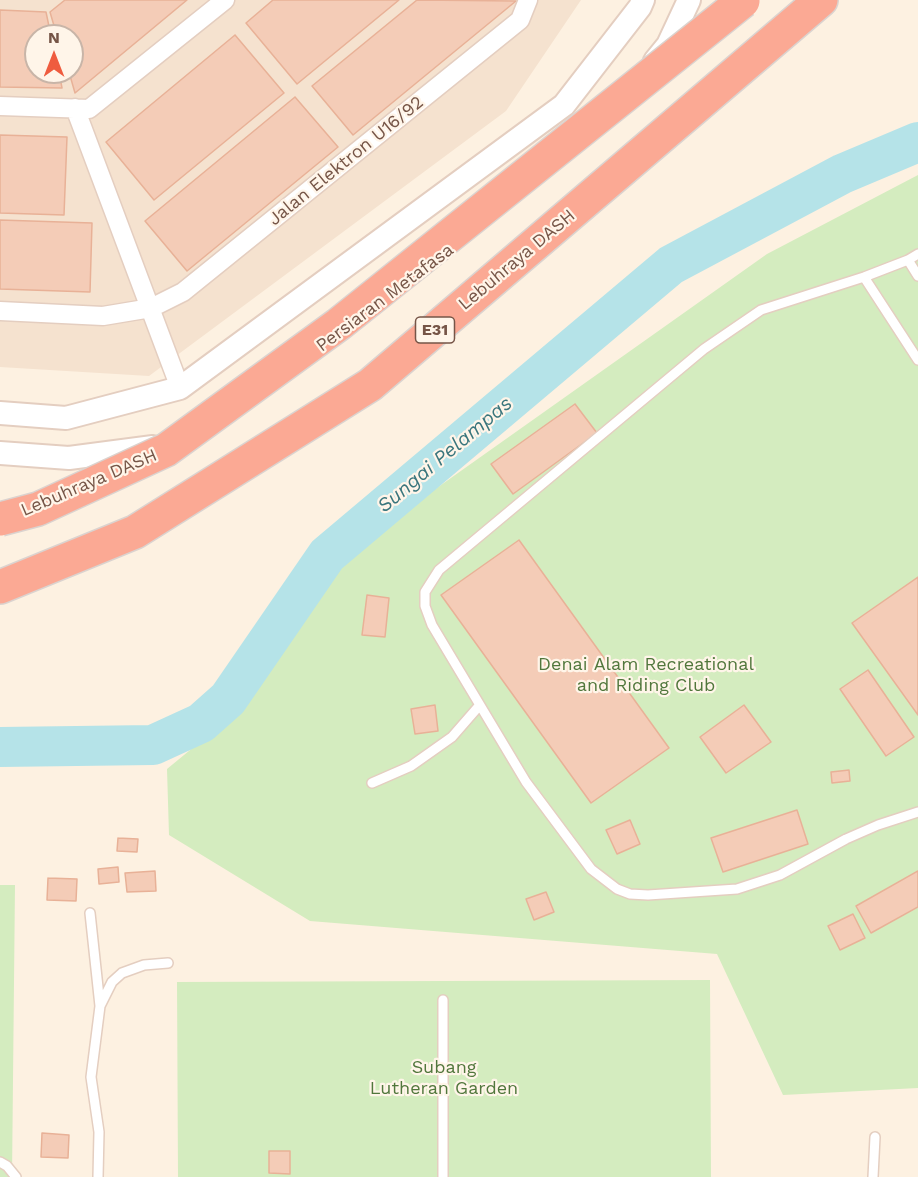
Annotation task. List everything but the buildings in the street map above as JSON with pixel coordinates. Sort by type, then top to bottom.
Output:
[{"type":"highway","name":"Lebuhraya DASH","points":[[0,519],[38,509],[166,450],[339,324],[744,0]]},
{"type":"highway","name":"Lebuhraya DASH","points":[[0,587],[135,532],[370,385],[821,0]]},
{"type":"street","points":[[0,106],[89,109],[225,0]]},
{"type":"street","name":"Jalan Elektron U16/92","points":[[0,311],[103,316],[151,308],[183,292],[520,20],[528,0]]},
{"type":"street","points":[[0,413],[66,418],[180,388],[564,105],[640,8],[643,0]]},
{"type":"street","name":"Persiaran Metafasa","points":[[0,453],[69,458],[150,448],[217,427],[563,162],[617,110],[668,45],[689,0]]},
{"type":"street","points":[[75,108],[180,388]]},
{"type":"lane","points":[[918,254],[864,277],[761,310],[704,349],[439,570],[426,592],[426,606],[432,625],[525,782],[591,869],[617,889],[630,894],[737,889],[780,875],[846,839],[878,825],[918,812]]},
{"type":"lane","points":[[908,260],[918,276]]},
{"type":"lane","points":[[864,277],[918,360]]},
{"type":"lane","points":[[372,783],[411,766],[452,737],[479,706]]},
{"type":"lane","points":[[90,913],[100,1006],[92,1077],[99,1132],[98,1177]]},
{"type":"lane","points":[[100,1006],[112,982],[122,973],[144,965],[168,963]]},
{"type":"lane","points":[[443,1000],[443,1177]]},
{"type":"lane","points":[[873,1177],[875,1137]]},
{"type":"lane","points":[[0,1162],[7,1166],[15,1177]]},
{"type":"shaded area","points":[[0,0],[581,0],[506,111],[149,376],[0,367]]},
{"type":"green space","name":"Denai Alam Recreational and Riding Club","points":[[918,175],[918,1088],[783,1095],[717,954],[310,921],[169,835],[167,769],[246,704],[338,558],[767,254]]},
{"type":"green space","points":[[0,885],[15,885],[12,1177],[0,1177]]},
{"type":"green space","name":"Subang Lutheran Garden","points":[[710,980],[711,1177],[178,1177],[177,982]]},
{"type":"waterway","name":"Sungai Pelampas","points":[[0,747],[153,745],[201,723],[228,699],[327,555],[671,265],[842,174],[918,142]]}]
